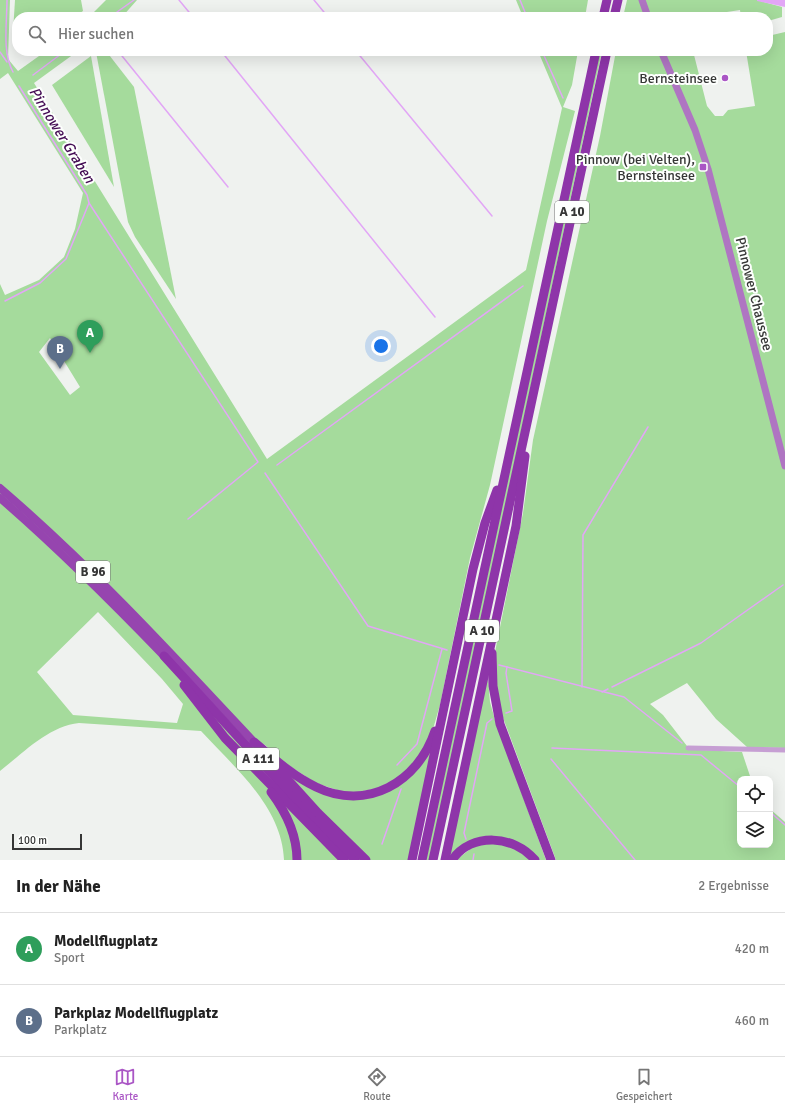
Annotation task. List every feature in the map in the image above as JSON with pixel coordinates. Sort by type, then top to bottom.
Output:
[{"type":"highway","points":[[604,12],[607,0]]},
{"type":"highway","points":[[615,12],[618,0]]},
{"type":"highway","name":"A 10","points":[[422,860],[595,56]]},
{"type":"highway","name":"A 10","points":[[433,860],[606,56]]},
{"type":"highway","points":[[445,860],[520,503],[528,415]]},
{"type":"highway","points":[[412,860],[451,672],[482,534],[508,461]]},
{"type":"highway","name":"B 96","points":[[0,488],[52,532],[115,594],[254,742]]},
{"type":"highway","name":"B 96","points":[[0,498],[44,536],[86,576],[164,656]]},
{"type":"highway","points":[[501,591],[492,656],[492,676],[495,700],[500,724],[551,860]]},
{"type":"highway","points":[[164,656],[211,722],[344,860]]},
{"type":"highway","name":"A 111","points":[[164,656],[294,798],[355,860]]},
{"type":"highway","points":[[254,742],[299,777],[323,790],[348,795],[378,792],[399,782],[412,771],[422,759],[434,734],[451,672]]},
{"type":"highway","name":"A 111","points":[[254,742],[318,812],[366,860]]},
{"type":"highway","points":[[253,766],[285,813],[293,831],[297,860]]},
{"type":"highway","points":[[452,860],[469,846],[491,840],[515,844],[535,860]]},
{"type":"main road","points":[[642,0],[646,12]]},
{"type":"main road","name":"Pinnower Chaussee","points":[[663,56],[695,130],[714,192],[785,466]]},
{"type":"street","points":[[688,748],[785,750]]},
{"type":"green space","points":[[0,0],[10,0],[8,59],[18,71],[39,56],[71,56],[34,83],[267,459],[526,270],[562,108],[540,56],[577,56],[572,85],[563,107],[575,111],[547,221],[490,485],[470,558],[440,705],[425,749],[414,765],[397,779],[378,788],[354,793],[340,791],[316,783],[285,763],[264,744],[286,770],[301,781],[316,789],[333,795],[367,797],[384,792],[399,785],[414,773],[426,757],[435,739],[410,860],[284,860],[281,841],[275,823],[266,806],[242,774],[201,731],[79,723],[68,725],[57,729],[37,741],[0,771],[0,284],[5,295],[39,280],[64,257],[75,229],[83,193],[8,73],[0,79]],"holes":[[[50,338],[80,387],[70,395],[39,352]],[[98,612],[162,679],[183,704],[177,723],[73,715],[37,672]]]},
{"type":"green space","points":[[15,0],[81,0],[83,11],[82,12],[14,12]]},
{"type":"green space","points":[[106,0],[137,0],[126,12],[94,12]]},
{"type":"green space","points":[[516,0],[588,0],[586,12],[521,12]]},
{"type":"green space","points":[[627,0],[757,0],[782,7],[782,17],[773,20],[773,12],[740,12],[740,10],[727,12],[624,12]]},
{"type":"green space","points":[[785,32],[785,748],[747,747],[716,719],[687,683],[650,704],[663,715],[687,746],[699,750],[742,752],[750,776],[737,776],[737,848],[773,848],[773,812],[785,822],[785,860],[556,860],[502,715],[497,692],[494,657],[523,513],[533,440],[600,136],[615,56],[694,56],[707,106],[715,116],[723,116],[728,110],[755,106],[747,56],[773,56],[773,35]]},
{"type":"green space","points":[[91,56],[114,187],[52,85]]},
{"type":"green space","points":[[97,56],[110,56],[134,87],[176,299],[135,237],[128,222]]},
{"type":"green space","points":[[599,56],[601,56],[430,860],[426,860]]},
{"type":"green space","points":[[487,668],[490,702],[495,720],[546,860],[539,860],[493,837],[449,860]]},
{"type":"green space","points":[[488,843],[512,846],[531,860],[456,860],[473,847]]},
{"type":"shaded area","points":[[757,0],[785,0],[785,7],[757,1]]},
{"type":"waterway","name":"Pinnower Graben","points":[[7,0],[6,46],[7,56],[13,72]]},
{"type":"waterway","points":[[117,12],[134,0]]},
{"type":"waterway","points":[[179,0],[189,12]]},
{"type":"waterway","points":[[314,0],[324,12]]},
{"type":"waterway","points":[[520,0],[525,12]]},
{"type":"waterway","name":"Pinnower Graben","points":[[0,52],[7,62]]},
{"type":"waterway","points":[[33,75],[58,56]]},
{"type":"waterway","points":[[122,56],[228,187]]},
{"type":"waterway","points":[[225,56],[435,317]]},
{"type":"waterway","points":[[360,56],[492,216]]},
{"type":"waterway","points":[[544,56],[563,98]]},
{"type":"waterway","name":"Pinnower Graben","points":[[5,301],[40,283],[66,259],[89,203],[87,195],[19,86]]},
{"type":"waterway","points":[[89,203],[258,462],[188,519]]},
{"type":"waterway","points":[[277,465],[523,286]]},
{"type":"waterway","points":[[582,687],[583,535],[648,427]]},
{"type":"waterway","points":[[265,473],[368,626],[447,650]]},
{"type":"waterway","points":[[612,687],[701,643],[783,585]]},
{"type":"waterway","points":[[397,765],[417,744],[442,649]]},
{"type":"waterway","points":[[499,665],[624,697],[682,743]]},
{"type":"waterway","points":[[506,713],[512,711],[506,673],[507,667]]},
{"type":"waterway","points":[[602,692],[608,689]]},
{"type":"waterway","points":[[466,839],[464,833],[487,723],[492,719]]},
{"type":"waterway","points":[[552,748],[701,755],[737,785]]},
{"type":"waterway","points":[[551,759],[635,860]]},
{"type":"waterway","points":[[382,844],[401,789]]},
{"type":"waterway","points":[[773,815],[785,825]]},
{"type":"waterway","points":[[473,860],[474,854]]},
{"type":"place","name":"Bernsteinsee","points":[[725,78]]},
{"type":"place","name":"Pinnow (bei Velten), Bernsteinsee","points":[[703,167]]},
{"type":"place","name":"Modellflugplatz","points":[[90,353]]},
{"type":"place","name":"Parkplaz Modellflugplatz","points":[[60,369]]}]
